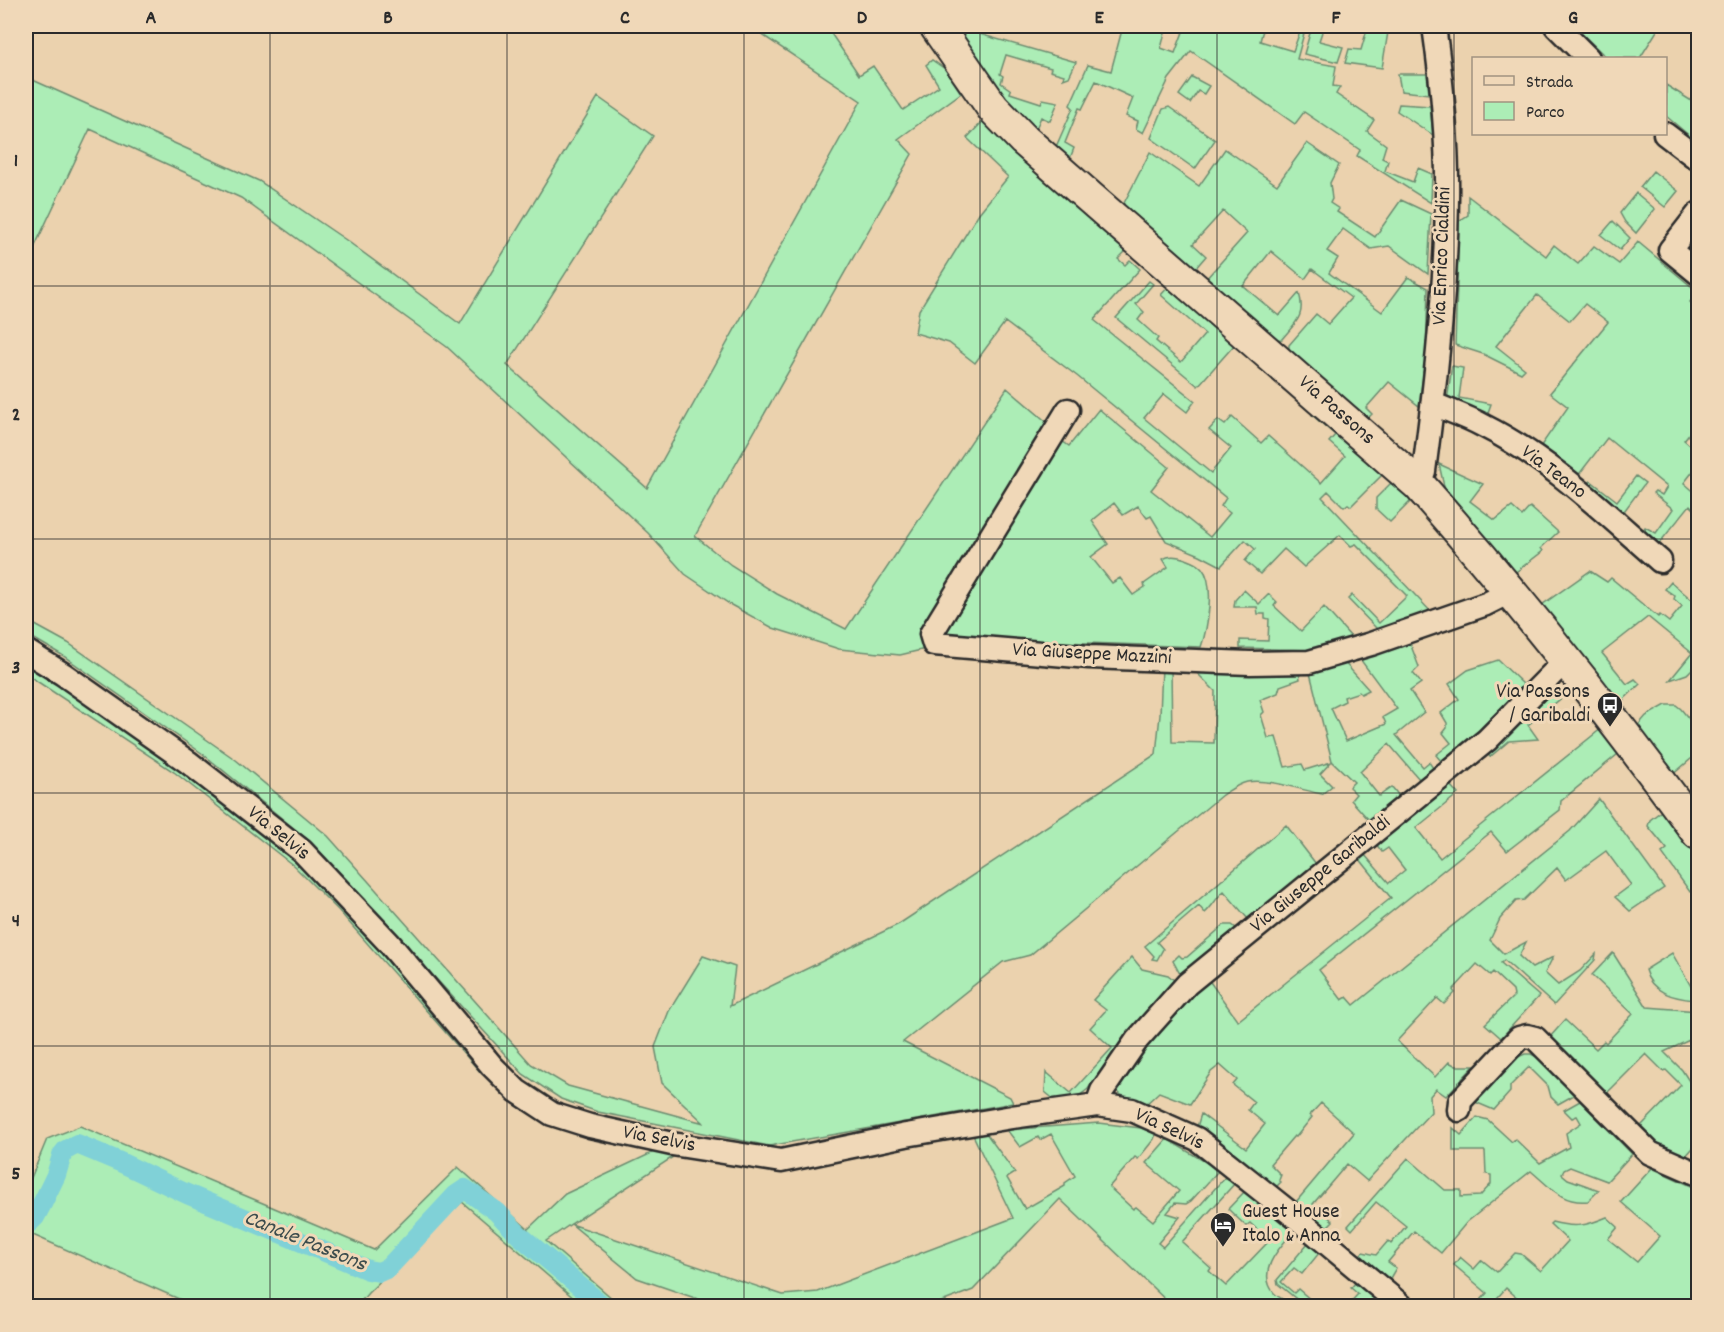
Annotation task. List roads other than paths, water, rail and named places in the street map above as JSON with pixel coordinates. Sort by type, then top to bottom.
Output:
[{"type":"street","name":"Via Passons","points":[[936,26],[993,108],[1024,140],[1419,485],[1475,548],[1566,660],[1698,833]]},
{"type":"street","name":"Via Enrico Cialdini","points":[[1419,485],[1424,471],[1440,340],[1447,198],[1445,116],[1434,26]]},
{"type":"street","points":[[1557,26],[1587,57]]},
{"type":"street","points":[[1666,135],[1698,159]]},
{"type":"street","points":[[1698,214],[1670,250],[1698,273]]},
{"type":"street","name":"Via Teano","points":[[1433,404],[1484,425],[1527,451],[1570,483],[1660,561]]},
{"type":"street","name":"Via Giuseppe Mazzini","points":[[1068,410],[931,634],[934,644],[1089,657],[1250,663],[1309,662],[1382,641],[1485,604],[1510,592]]},
{"type":"street","name":"Via Selvis","points":[[26,651],[63,674],[188,762],[302,851],[389,943],[492,1066],[517,1091],[552,1114],[590,1126],[660,1142],[781,1161],[906,1135],[1012,1117],[1097,1106],[1132,1110],[1197,1139],[1402,1306]]},
{"type":"street","name":"Via Giuseppe Garibaldi","points":[[1097,1106],[1102,1091],[1137,1040],[1187,984],[1487,740],[1566,660]]},
{"type":"street","points":[[1459,1110],[1460,1101],[1519,1038],[1527,1036],[1535,1038],[1650,1153],[1698,1174]]},
{"type":"waterway","name":"Canale Passons","points":[[26,1222],[29,1223],[35,1217],[56,1175],[62,1155],[77,1144],[187,1194],[368,1270],[379,1272],[388,1268],[456,1195],[465,1189],[497,1212],[519,1235],[603,1306]]},
{"type":"place","name":"Via Passons / Garibaldi","points":[[1610,728]]},
{"type":"place","name":"Guest House Italo & Anna","points":[[1223,1248]]}]
